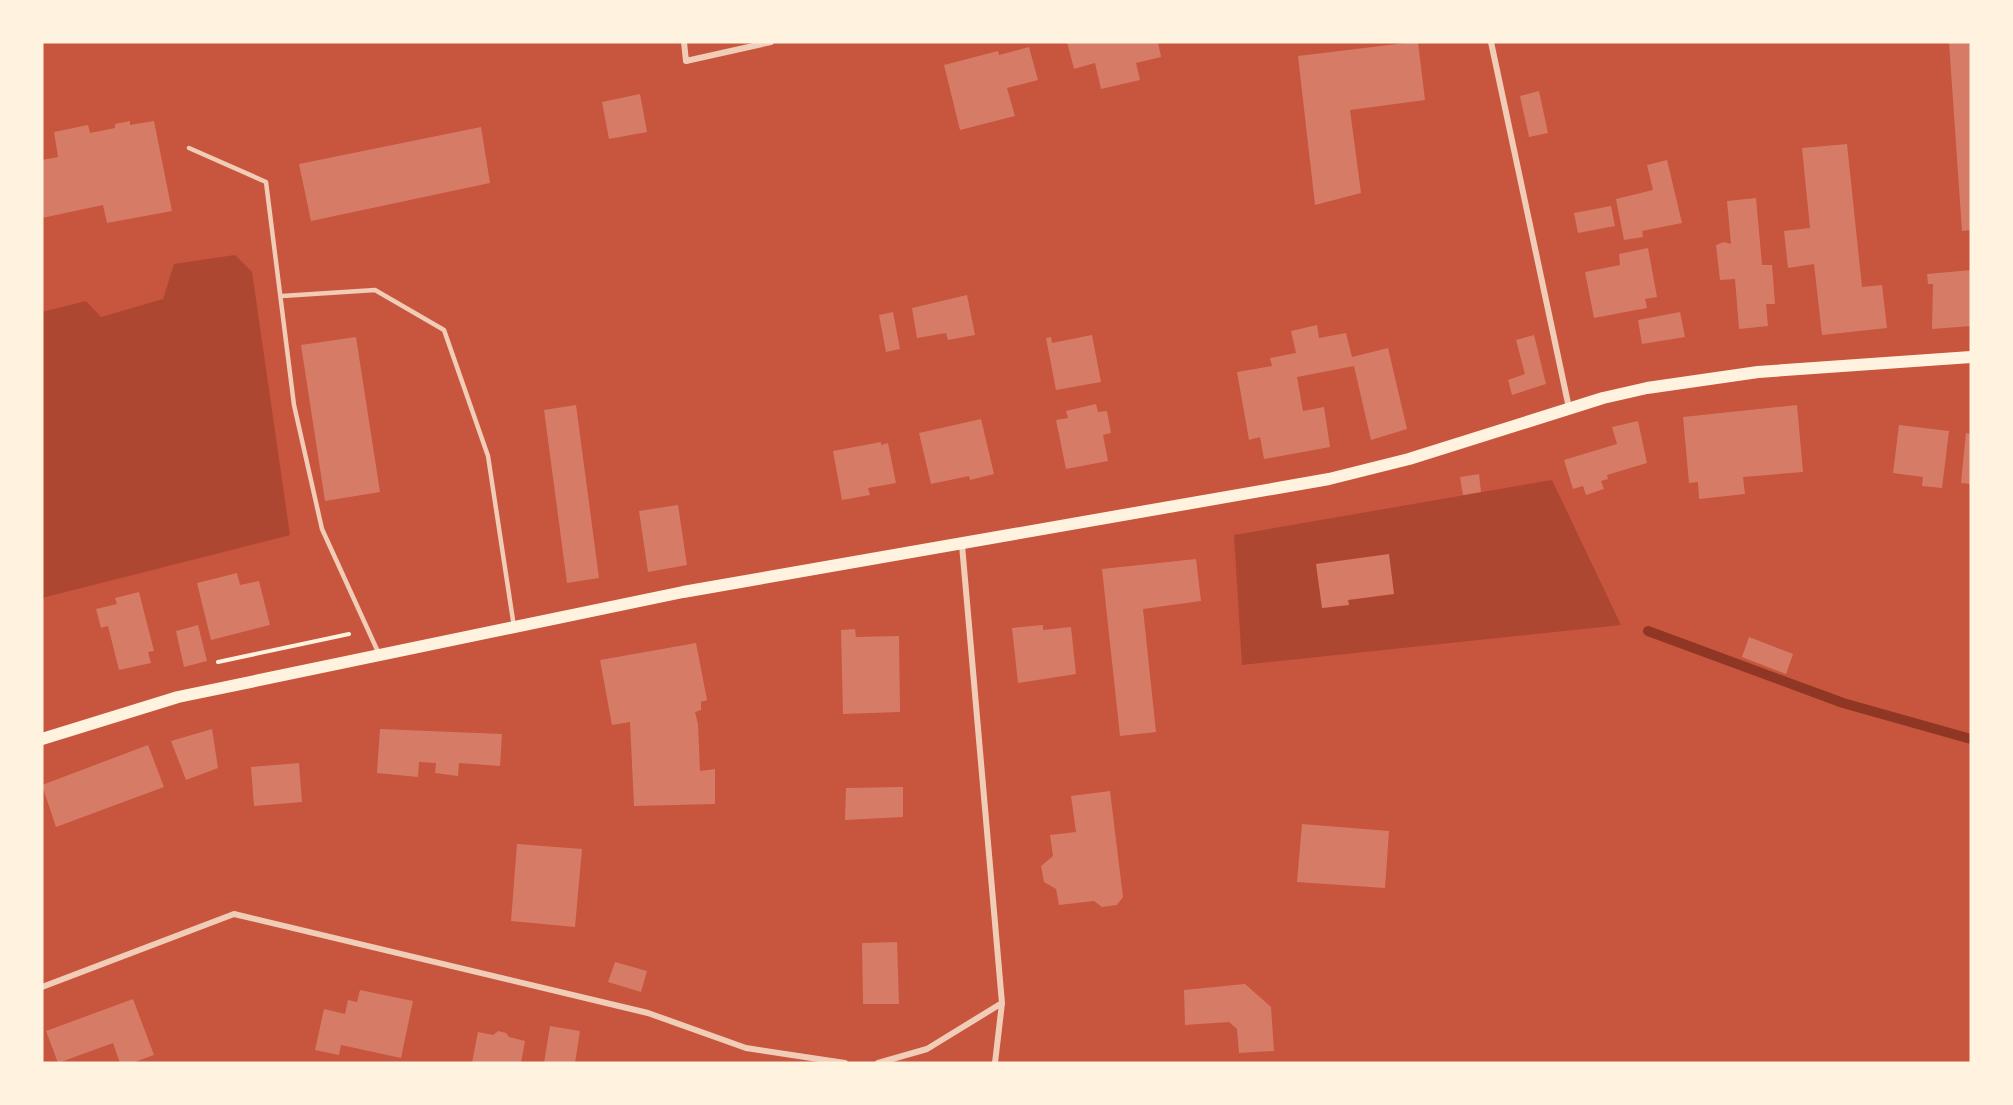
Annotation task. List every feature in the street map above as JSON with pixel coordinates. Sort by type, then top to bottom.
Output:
[{"type":"main road","points":[[42,739],[178,697],[683,591],[962,545],[1329,479],[1409,459],[1570,409],[1647,388],[1758,372],[1971,357]]},
{"type":"street","points":[[684,42],[686,61],[771,42]]},
{"type":"street","points":[[1491,42],[1570,409]]},
{"type":"street","points":[[962,545],[1002,1003],[995,1063]]},
{"type":"street","points":[[42,987],[234,914],[648,1013],[746,1048],[845,1063]]},
{"type":"street","points":[[878,1063],[927,1049],[1002,1003]]},
{"type":"lane","points":[[189,148],[266,182],[294,405],[322,529],[379,655]]},
{"type":"lane","points":[[282,296],[375,290],[444,330],[488,456],[514,627]]},
{"type":"shaded area","points":[[235,255],[252,272],[290,535],[42,598],[42,312],[86,301],[101,317],[163,299],[174,264]]},
{"type":"shaded area","points":[[1552,480],[1621,625],[1242,665],[1234,535]]},
{"type":"building","points":[[1067,42],[1158,42],[1161,57],[1136,63],[1140,80],[1101,89],[1095,63],[1074,69]]},
{"type":"building","points":[[1418,42],[1425,100],[1350,110],[1361,193],[1315,205],[1298,56]]},
{"type":"building","points":[[1949,42],[1971,42],[1971,230],[1962,231]]},
{"type":"building","points":[[1029,47],[1038,80],[1007,88],[1015,116],[960,130],[944,65],[998,51],[999,55]]},
{"type":"building","points":[[1539,91],[1548,133],[1529,137],[1520,96]]},
{"type":"building","points":[[640,94],[647,132],[609,139],[602,102]]},
{"type":"building","points":[[130,121],[130,125],[154,121],[172,211],[107,223],[103,205],[42,218],[42,160],[58,157],[54,132],[88,125],[90,133],[115,128],[115,124]]},
{"type":"building","points":[[481,127],[490,183],[311,221],[299,164]]},
{"type":"building","points":[[1847,144],[1862,287],[1882,285],[1887,328],[1822,335],[1814,264],[1788,268],[1784,231],[1810,228],[1802,148]]},
{"type":"building","points":[[1667,160],[1682,223],[1642,231],[1643,237],[1624,240],[1616,199],[1653,190],[1647,165]]},
{"type":"building","points":[[1756,198],[1762,265],[1772,265],[1775,304],[1766,304],[1768,326],[1739,329],[1735,279],[1720,280],[1716,245],[1724,242],[1731,244],[1727,201]]},
{"type":"building","points":[[1611,206],[1615,226],[1578,233],[1574,213]]},
{"type":"building","points":[[1648,248],[1657,297],[1645,299],[1647,308],[1594,318],[1585,272],[1620,265],[1619,254]]},
{"type":"building","points":[[1971,270],[1971,326],[1932,329],[1933,284],[1928,284],[1927,274]]},
{"type":"building","points":[[967,295],[975,335],[948,340],[946,333],[917,338],[912,308]]},
{"type":"building","points":[[893,312],[900,349],[886,352],[879,315]]},
{"type":"building","points":[[1680,312],[1685,337],[1642,344],[1638,320]]},
{"type":"building","points":[[1317,325],[1319,338],[1346,333],[1352,357],[1388,348],[1407,429],[1371,440],[1354,366],[1297,377],[1303,411],[1324,407],[1330,447],[1264,459],[1260,437],[1249,440],[1237,372],[1272,366],[1270,358],[1296,353],[1291,331]]},
{"type":"building","points":[[1092,335],[1101,382],[1056,390],[1046,338],[1051,337],[1052,343]]},
{"type":"building","points":[[1534,335],[1546,384],[1512,395],[1508,380],[1525,374],[1516,340]]},
{"type":"building","points":[[356,337],[380,492],[325,501],[301,345]]},
{"type":"building","points":[[1096,404],[1098,412],[1107,411],[1111,433],[1103,435],[1108,461],[1066,469],[1056,420],[1068,418],[1066,411]]},
{"type":"building","points":[[576,405],[599,578],[567,583],[544,410]]},
{"type":"building","points":[[1797,405],[1803,472],[1743,477],[1745,494],[1699,499],[1698,482],[1689,483],[1683,417]]},
{"type":"building","points":[[981,419],[994,474],[970,480],[969,476],[931,484],[919,433]]},
{"type":"building","points":[[1638,421],[1647,463],[1607,475],[1608,479],[1601,481],[1604,489],[1586,495],[1583,486],[1573,489],[1564,460],[1617,444],[1612,427]]},
{"type":"building","points":[[1899,425],[1949,431],[1942,488],[1922,486],[1923,477],[1893,473]]},
{"type":"building","points":[[1966,433],[1971,434],[1971,484],[1961,483]]},
{"type":"building","points":[[881,442],[881,445],[888,443],[896,483],[868,488],[870,495],[842,500],[833,451]]},
{"type":"building","points":[[1479,474],[1481,492],[1463,495],[1460,477]]},
{"type":"building","points":[[678,505],[687,565],[648,572],[639,511]]},
{"type":"building","points":[[1389,554],[1394,594],[1348,600],[1349,605],[1322,608],[1316,564]]},
{"type":"building","points":[[1196,559],[1201,601],[1143,609],[1156,732],[1120,736],[1102,569]]},
{"type":"building","points":[[237,573],[240,585],[259,581],[270,625],[211,640],[197,583]]},
{"type":"building","points":[[139,592],[154,651],[148,652],[151,663],[119,670],[108,626],[101,628],[96,609],[117,604],[115,598]]},
{"type":"building","points":[[198,625],[207,661],[184,667],[176,631]]},
{"type":"building","points":[[1043,625],[1043,630],[1071,627],[1076,674],[1018,683],[1012,628]]},
{"type":"building","points":[[855,629],[856,637],[899,636],[900,712],[843,714],[841,630]]},
{"type":"building","points":[[1749,637],[1793,654],[1786,674],[1742,657]]},
{"type":"building","points":[[696,643],[707,700],[701,702],[701,710],[695,712],[698,724],[700,771],[715,769],[715,804],[634,806],[630,722],[612,725],[600,660]]},
{"type":"building","points":[[212,729],[218,768],[186,780],[171,741]]},
{"type":"building","points":[[380,729],[502,734],[500,766],[459,763],[458,776],[435,773],[436,763],[419,762],[418,777],[377,773]]},
{"type":"building","points":[[148,745],[164,787],[56,827],[42,785]]},
{"type":"building","points":[[299,763],[302,802],[254,806],[251,767]]},
{"type":"building","points":[[903,787],[903,817],[845,820],[846,788]]},
{"type":"building","points":[[1110,791],[1123,897],[1117,905],[1102,907],[1094,901],[1059,905],[1056,889],[1044,882],[1041,866],[1053,856],[1050,835],[1076,832],[1071,796]]},
{"type":"building","points":[[1302,824],[1389,831],[1385,888],[1297,882]]},
{"type":"building","points":[[517,844],[582,849],[575,927],[511,921]]},
{"type":"building","points":[[897,942],[899,1004],[863,1004],[862,943]]},
{"type":"building","points":[[615,962],[647,971],[641,992],[608,982]]},
{"type":"building","points":[[1245,984],[1271,1007],[1274,1051],[1239,1053],[1237,1029],[1229,1022],[1185,1025],[1184,990]]},
{"type":"building","points":[[360,990],[413,1001],[401,1058],[341,1045],[339,1055],[315,1050],[324,1009],[345,1014],[348,1000],[357,1002]]},
{"type":"building","points":[[133,999],[154,1055],[132,1063],[120,1063],[113,1043],[58,1063],[46,1031]]},
{"type":"building","points":[[550,1026],[580,1031],[575,1063],[544,1063]]},
{"type":"building","points":[[498,1031],[506,1033],[509,1037],[525,1041],[521,1063],[472,1063],[478,1032],[493,1035]]},
{"type":"waterway","points":[[1648,631],[1843,703],[1971,739]]}]
